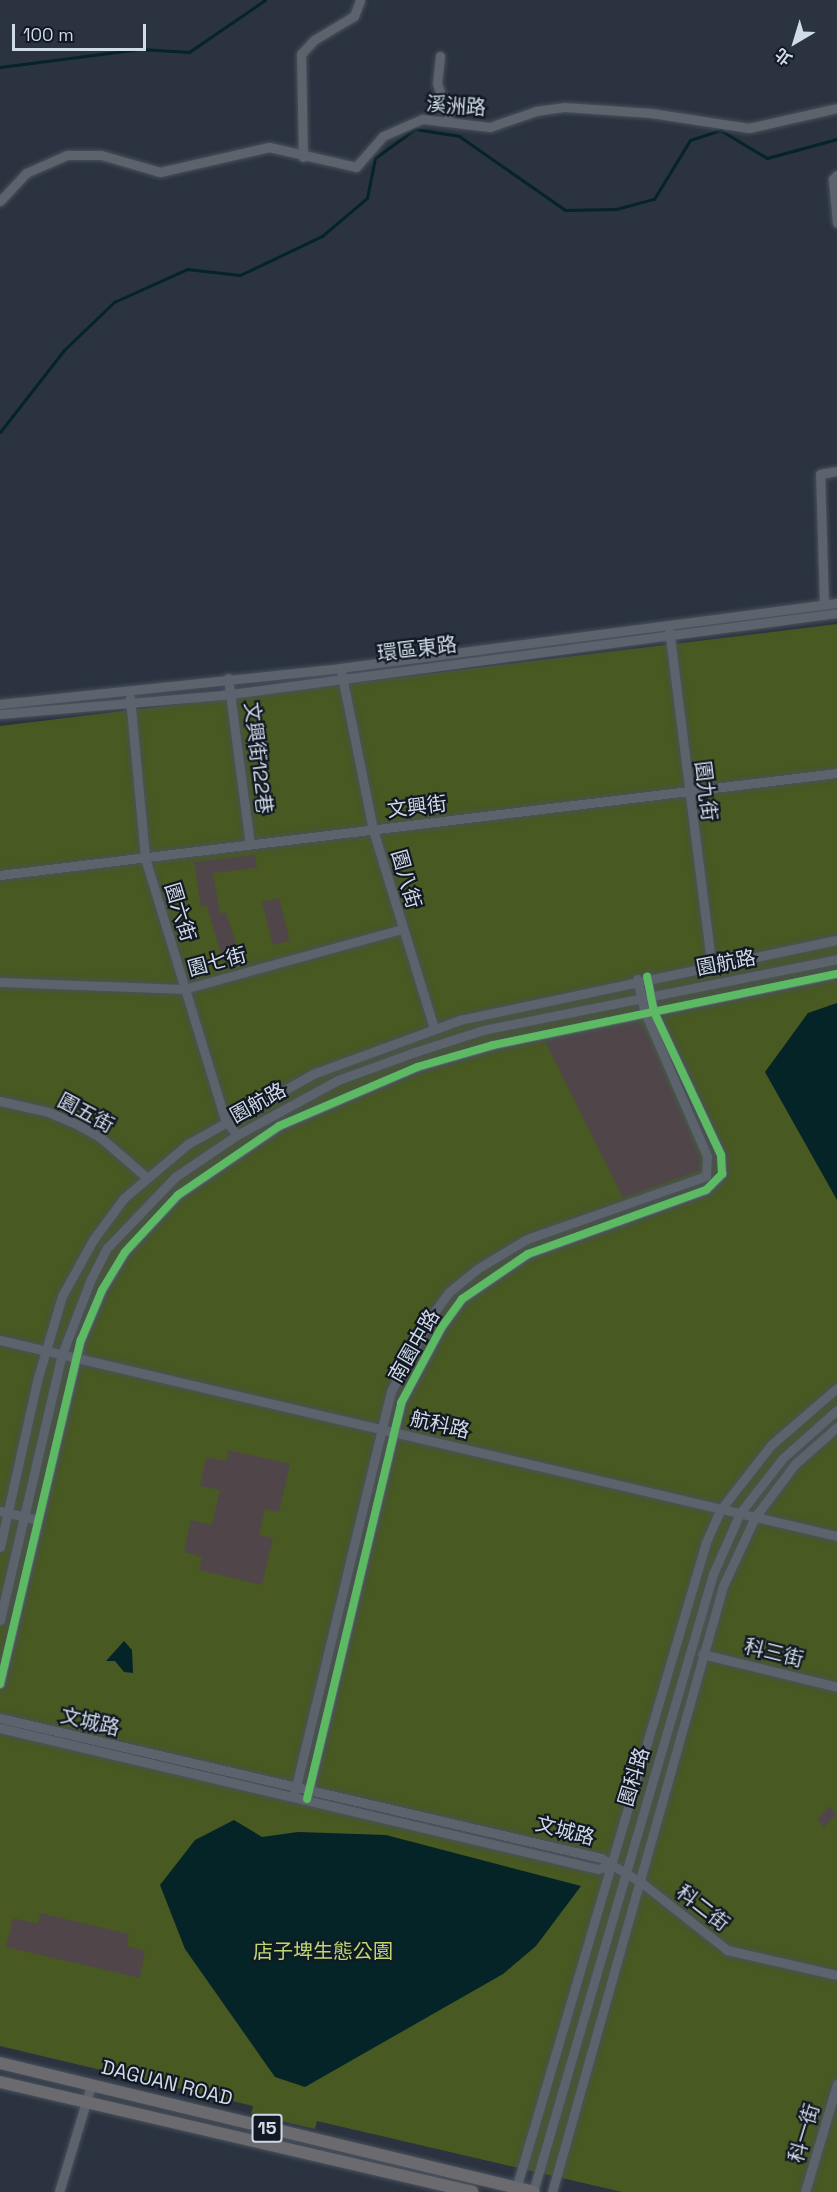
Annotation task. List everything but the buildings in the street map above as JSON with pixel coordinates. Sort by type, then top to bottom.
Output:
[{"type":"main road","name":"DAGUAN ROAD","points":[[0,2064],[515,2190],[534,2192]]},
{"type":"main road","name":"DAGUAN ROAD","points":[[0,2082],[472,2192]]},
{"type":"street","points":[[303,157],[301,54],[314,40],[354,16],[360,0]]},
{"type":"street","points":[[440,56],[437,83],[449,119]]},
{"type":"street","name":"溪洲路","points":[[0,201],[26,172],[67,155],[100,155],[160,172],[257,147],[356,167],[393,130],[422,119],[449,119],[490,127],[536,111],[564,107],[651,113],[749,128],[837,108]]},
{"type":"street","points":[[837,175],[832,179],[837,224]]},
{"type":"street","points":[[824,604],[820,474],[837,471]]},
{"type":"street","name":"環區東路","points":[[0,714],[231,694],[342,672],[670,624],[837,603]]},
{"type":"street","name":"環區東路","points":[[0,704],[228,678],[342,672],[837,613]]},
{"type":"street","name":"園九街","points":[[670,624],[669,634],[711,963]]},
{"type":"street","name":"園八街","points":[[342,672],[373,830],[434,1028]]},
{"type":"street","name":"文興街122巷","points":[[228,678],[250,844]]},
{"type":"street","name":"園六街","points":[[127,688],[131,702],[145,858],[225,1120],[237,1135]]},
{"type":"street","name":"文興街","points":[[0,875],[837,773]]},
{"type":"street","name":"園七街","points":[[0,982],[184,990],[402,929]]},
{"type":"street","points":[[0,1547],[4,1512],[45,1351],[73,1273],[107,1219],[146,1177],[225,1120],[350,1057],[434,1028],[642,978],[837,940]]},
{"type":"street","name":"園航路","points":[[0,1620],[22,1517],[62,1354],[107,1248],[175,1177],[237,1135],[338,1080],[415,1052],[483,1030],[837,959]]},
{"type":"street","points":[[0,1684],[76,1358],[102,1290],[142,1231],[200,1177],[253,1142],[332,1101],[429,1064],[493,1045],[837,974]]},
{"type":"street","name":"南園中路","points":[[295,1790],[391,1391],[418,1337],[449,1292],[477,1269],[527,1239],[706,1176],[707,1156],[650,1012],[642,978]]},
{"type":"street","name":"南園中路","points":[[307,1799],[401,1403],[441,1328],[462,1299],[490,1277],[565,1238],[706,1190],[722,1174],[721,1155],[650,1012]]},
{"type":"street","name":"園五街","points":[[0,1101],[48,1112],[78,1125],[100,1137],[146,1177]]},
{"type":"street","name":"航科路","points":[[0,1340],[837,1536]]},
{"type":"street","points":[[515,2190],[612,1865],[688,1592],[721,1509],[771,1445],[837,1388]]},
{"type":"street","name":"園科路","points":[[534,2192],[624,1871],[714,1574],[740,1513],[783,1458],[837,1410]]},
{"type":"street","points":[[552,2192],[642,1883],[702,1654],[723,1586],[755,1517],[795,1464],[837,1427]]},
{"type":"street","points":[[4,1512],[38,1520]]},
{"type":"street","name":"科三街","points":[[702,1654],[837,1687]]},
{"type":"street","name":"文城路","points":[[0,1718],[295,1790],[307,1799],[598,1869],[612,1865]]},
{"type":"street","name":"文城路","points":[[0,1728],[295,1790],[309,1788],[536,1840],[612,1865]]},
{"type":"street","name":"科二街","points":[[612,1865],[642,1883],[727,1950],[837,1975]]},
{"type":"street","points":[[59,2192],[91,2085]]},
{"type":"street","name":"科一街","points":[[805,2192],[837,2085]]},
{"type":"green space","points":[[837,624],[837,2192],[622,2192],[317,2121],[315,2129],[251,2114],[253,2106],[0,2046],[0,726]]},
{"type":"shaded area","points":[[837,1003],[837,1200],[765,1072],[808,1013]]},
{"type":"shaded area","points":[[124,1641],[132,1650],[133,1673],[124,1672],[115,1661],[106,1661]]},
{"type":"shaded area","name":"店子埤生態公園","points":[[234,1820],[262,1837],[298,1832],[386,1835],[581,1886],[536,1946],[503,1974],[305,2087],[275,2077],[185,1949],[160,1885],[195,1840]]},
{"type":"waterway","points":[[0,67],[140,49],[189,52],[265,0]]},
{"type":"waterway","points":[[0,432],[64,350],[114,302],[187,269],[240,275],[322,236],[367,198],[375,158],[415,129],[459,136],[565,210],[616,209],[654,199],[690,140],[720,130],[767,158],[837,139]]},
{"type":"cycle path","points":[[0,1684],[81,1340],[102,1290],[125,1252],[178,1195],[279,1126],[417,1067],[493,1045],[837,974]]},
{"type":"cycle path","points":[[307,1799],[401,1403],[441,1328],[462,1299],[528,1254],[706,1190],[722,1174],[721,1155],[654,1012],[647,977]]}]
